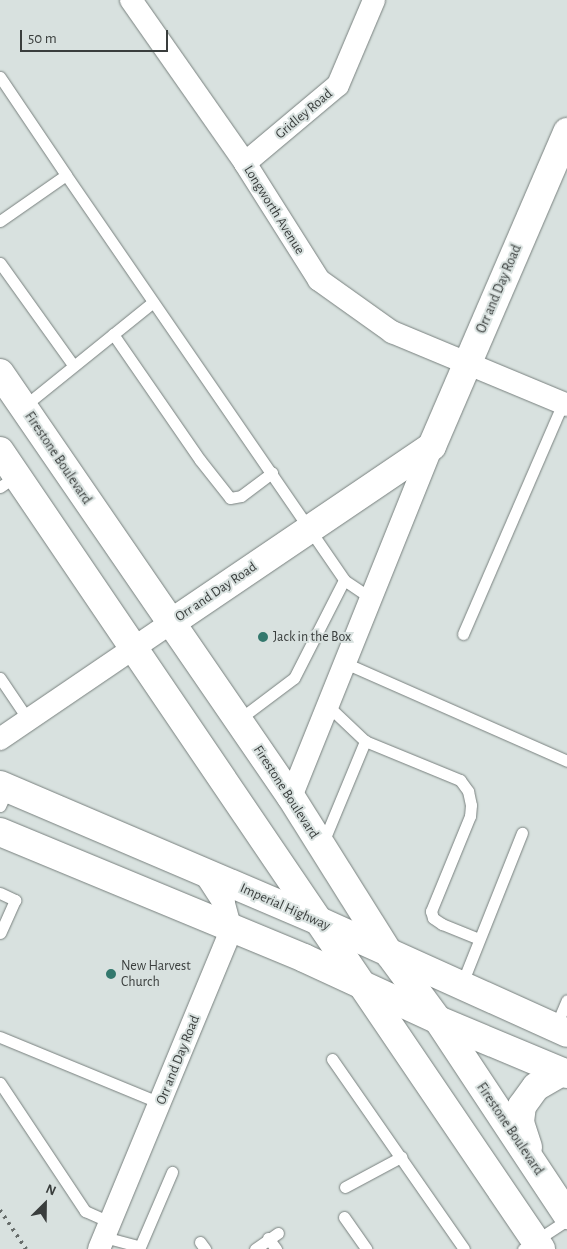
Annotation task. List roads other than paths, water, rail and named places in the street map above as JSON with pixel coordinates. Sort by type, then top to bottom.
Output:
[{"type":"main road","name":"Orr and Day Road","points":[[171,623],[432,446],[567,132]]},
{"type":"main road","name":"Firestone Boulevard","points":[[0,373],[291,797],[390,955],[438,1020],[567,1215]]},
{"type":"main road","points":[[0,451],[8,481],[135,646],[533,1246]]},
{"type":"main road","name":"Imperial Highway","points":[[3,793],[204,872],[317,920],[390,955],[561,1030]]},
{"type":"main road","points":[[0,832],[231,930],[304,958],[438,1020],[565,1073]]},
{"type":"main road","points":[[533,1163],[520,1122],[522,1106],[536,1087],[565,1073]]},
{"type":"street","name":"Longworth Avenue","points":[[131,0],[245,164],[319,280],[392,332],[565,404]]},
{"type":"street","name":"Gridley Road","points":[[245,164],[338,85],[374,0]]},
{"type":"street","name":"Orr and Day Road","points":[[291,797],[432,446]]},
{"type":"street","name":"Orr and Day Road","points":[[0,739],[27,718],[171,623]]},
{"type":"street","points":[[204,872],[224,903],[231,930]]},
{"type":"street","name":"Orr and Day Road","points":[[105,1236],[231,930]]},
{"type":"lane","points":[[0,77],[344,580],[371,598]]},
{"type":"lane","points":[[0,221],[66,175]]},
{"type":"lane","points":[[0,263],[73,365]]},
{"type":"lane","points":[[23,407],[153,302]]},
{"type":"lane","points":[[112,334],[200,460],[230,498],[241,496],[272,474]]},
{"type":"lane","points":[[463,634],[565,404]]},
{"type":"lane","points":[[238,720],[294,678],[344,580]]},
{"type":"lane","points":[[344,663],[567,761]]},
{"type":"lane","points":[[0,678],[27,718]]},
{"type":"lane","points":[[327,705],[365,741],[460,780],[468,792],[472,804],[470,816],[431,911],[433,918],[442,924],[478,939]]},
{"type":"lane","points":[[322,846],[365,741]]},
{"type":"lane","points":[[461,986],[478,939],[522,833]]},
{"type":"lane","points":[[0,893],[15,900],[0,933]]},
{"type":"lane","points":[[561,1030],[567,1000]]},
{"type":"lane","points":[[0,1037],[160,1103]]},
{"type":"lane","points":[[332,1058],[464,1249]]},
{"type":"lane","points":[[0,1082],[85,1211],[105,1236],[138,1248],[172,1172]]},
{"type":"lane","points":[[345,1188],[401,1157]]},
{"type":"lane","points":[[344,1216],[366,1249]]},
{"type":"lane","points":[[533,1246],[567,1220]]},
{"type":"lane","points":[[255,1249],[273,1236],[276,1249]]},
{"type":"railway","points":[[0,1210],[26,1249]]},
{"type":"place","name":"Jack in the Box","points":[[263,637]]},
{"type":"place","name":"New Harvest Church","points":[[111,974]]}]
